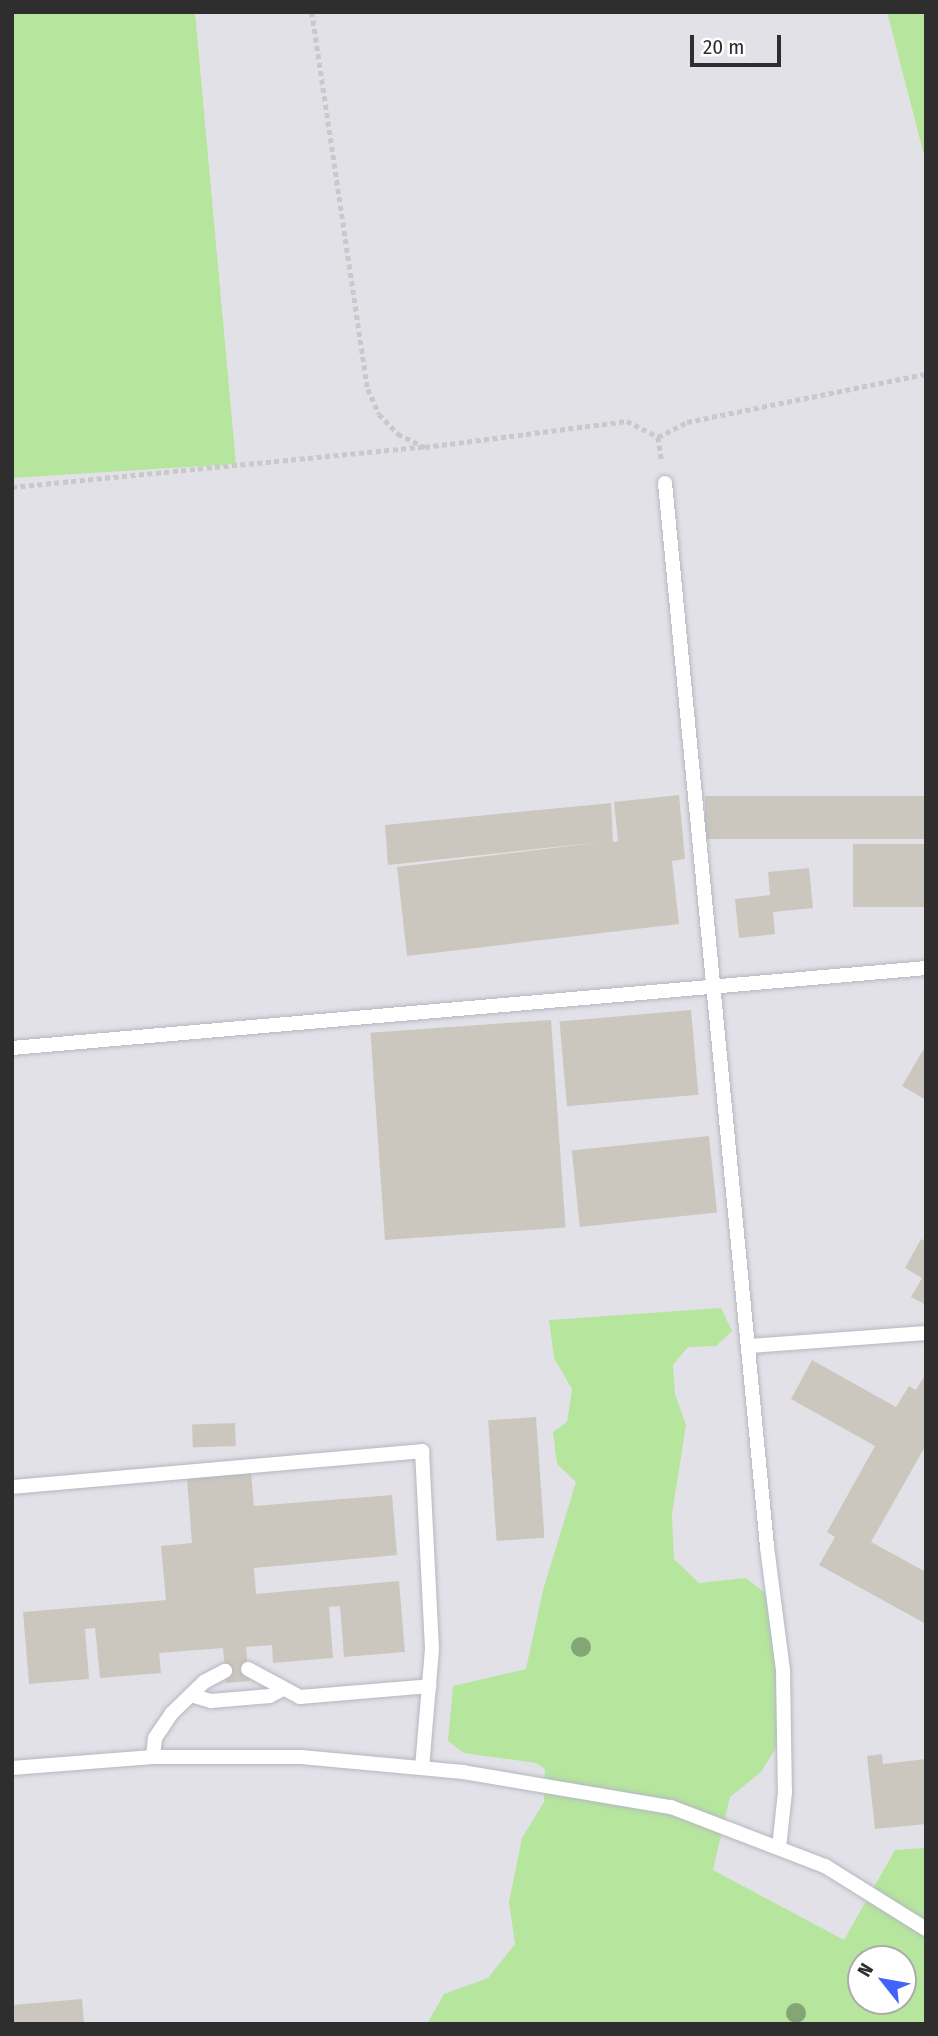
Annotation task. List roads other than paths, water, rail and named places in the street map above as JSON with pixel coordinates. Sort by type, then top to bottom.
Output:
[{"type":"lane","points":[[665,483],[786,1707],[785,1792],[779,1848]]},
{"type":"lane","points":[[12,1048],[714,984],[926,968]]},
{"type":"lane","points":[[750,1346],[926,1333]]},
{"type":"lane","points":[[12,1487],[422,1451],[430,1585],[430,1686],[422,1768]]},
{"type":"lane","points":[[248,1669],[261,1672],[281,1690],[300,1697],[430,1686]]},
{"type":"lane","points":[[153,1757],[159,1730],[204,1682],[225,1671]]},
{"type":"lane","points":[[191,1695],[211,1701],[270,1696],[281,1690]]},
{"type":"lane","points":[[12,1768],[153,1757],[302,1757],[422,1768],[671,1807],[825,1866],[926,1929]]}]
